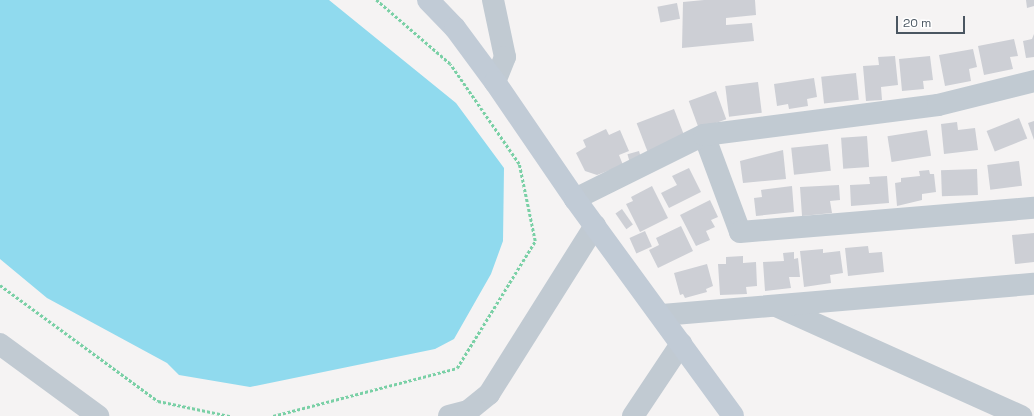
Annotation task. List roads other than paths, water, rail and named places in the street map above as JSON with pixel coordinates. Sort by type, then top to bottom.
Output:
[{"type":"street","points":[[428,0],[455,28],[495,82],[575,198],[662,315],[733,416]]},
{"type":"street","points":[[492,0],[505,57],[495,82]]},
{"type":"street","points":[[575,198],[704,136],[938,105],[1034,81]]},
{"type":"street","points":[[704,136],[740,232],[1034,208]]},
{"type":"street","points":[[449,416],[468,411],[489,394],[595,226]]},
{"type":"street","points":[[662,315],[1034,284]]},
{"type":"street","points":[[773,305],[1021,416]]},
{"type":"street","points":[[0,344],[98,416]]},
{"type":"street","points":[[633,416],[681,344]]},
{"type":"water","points":[[0,0],[329,0],[456,103],[504,168],[503,241],[491,274],[454,339],[435,349],[250,387],[179,375],[167,363],[47,298],[0,259]]}]
